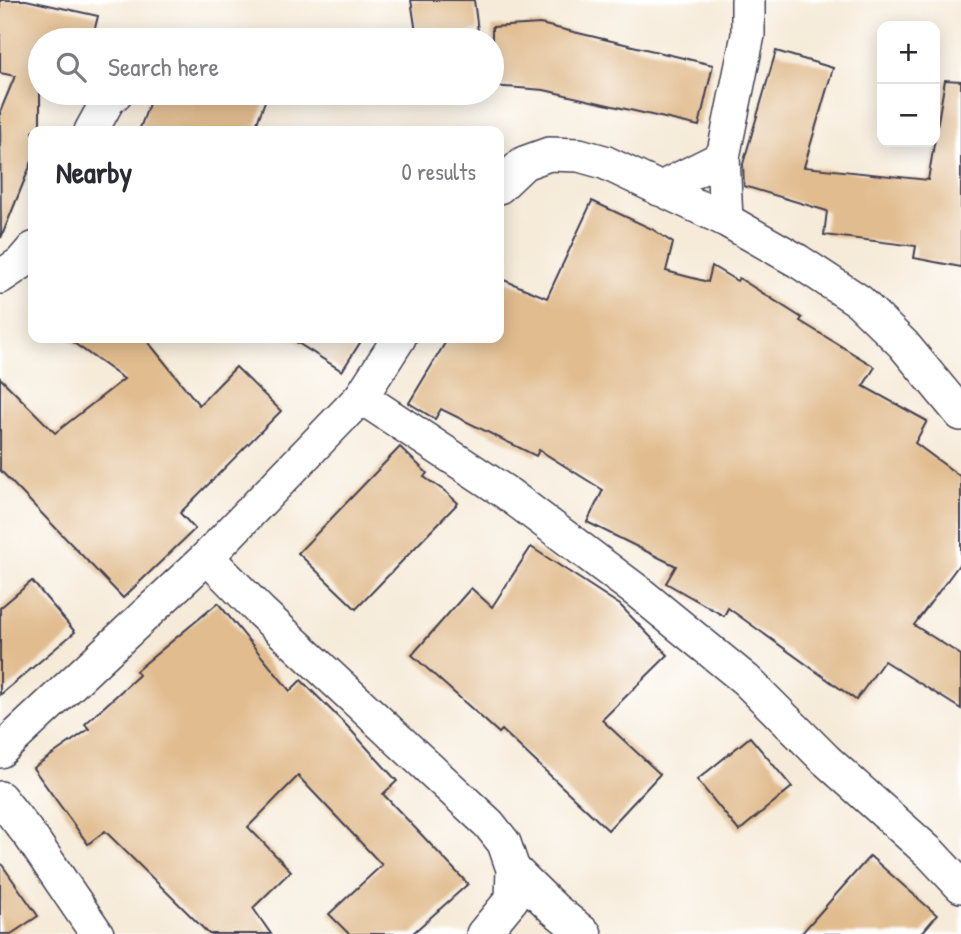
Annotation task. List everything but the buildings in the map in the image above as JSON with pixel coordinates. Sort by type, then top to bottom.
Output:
[{"type":"street","points":[[726,220],[723,157],[748,35],[748,0]]},
{"type":"street","points":[[94,126],[105,105]]},
{"type":"street","points":[[504,182],[524,163],[549,154],[579,155],[604,162],[726,220],[798,261],[859,301],[903,344],[961,414]]},
{"type":"street","points":[[659,189],[723,157]]},
{"type":"street","points":[[0,277],[28,255]]},
{"type":"street","points":[[0,751],[207,557],[361,397],[396,343]]},
{"type":"street","points":[[361,397],[508,494],[637,591],[746,680],[825,760],[931,854],[961,886]]},
{"type":"street","points":[[207,557],[261,612],[489,824],[504,843],[513,869],[512,899],[483,934]]},
{"type":"street","points":[[0,798],[31,837],[97,934]]},
{"type":"street","points":[[513,869],[554,909],[585,934]]}]
